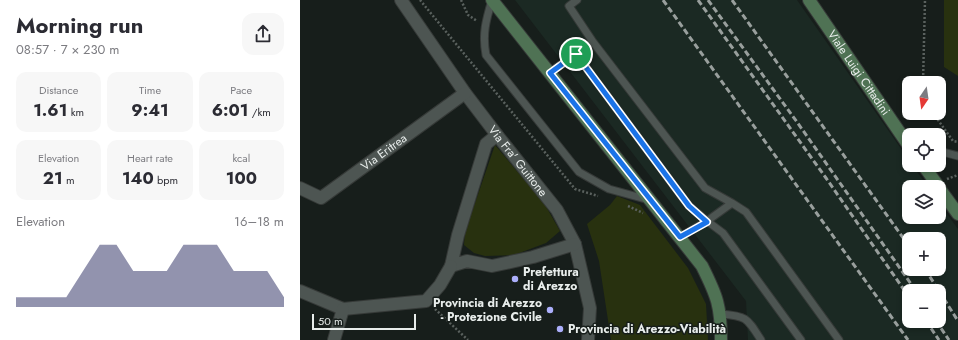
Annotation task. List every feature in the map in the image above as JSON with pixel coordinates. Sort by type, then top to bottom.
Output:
[{"type":"main road","points":[[492,0],[702,266],[715,293],[721,314],[721,340]]},
{"type":"main road","name":"Viale Luigi Cittadini","points":[[808,0],[902,135]]},
{"type":"main road","points":[[946,197],[958,214]]},
{"type":"street","name":"Via Fra' Guittone","points":[[401,0],[465,92],[497,135],[557,210],[575,244],[590,308],[588,340]]},
{"type":"street","name":"Via Eritrea","points":[[300,188],[321,198],[465,92]]},
{"type":"street","points":[[300,290],[343,309],[426,301],[440,285],[451,266],[458,235],[486,144],[497,135]]},
{"type":"street","points":[[451,266],[467,261],[492,266],[533,257],[575,244]]},
{"type":"street","points":[[334,340],[343,309]]},
{"type":"lane","points":[[492,0],[484,25],[483,40],[486,55],[579,172],[609,189],[651,200]]},
{"type":"lane","points":[[577,0],[569,6],[593,42],[705,188],[746,212],[839,340]]},
{"type":"lane","points":[[550,73],[593,42]]},
{"type":"lane","points":[[576,54],[689,206],[722,233],[801,340]]},
{"type":"lane","points":[[946,153],[958,156]]},
{"type":"lane","points":[[680,237],[707,222],[732,204]]},
{"type":"lane","points":[[721,314],[740,316],[749,322],[761,340]]},
{"type":"path","points":[[461,0],[468,16],[484,25]]},
{"type":"path","points":[[924,76],[926,0]]},
{"type":"path","points":[[938,120],[953,141],[958,142]]},
{"type":"path","points":[[426,301],[468,340]]},
{"type":"shaded area","points":[[515,0],[797,0],[902,150],[902,172],[917,172],[923,180],[902,180],[902,224],[946,224],[946,213],[958,229],[958,340],[748,340],[746,301]]},
{"type":"green space","points":[[944,0],[958,0],[958,76],[944,67]]},
{"type":"green space","points":[[495,145],[544,203],[560,231],[546,243],[514,255],[485,256],[474,253],[464,245],[465,232]]},
{"type":"green space","points":[[617,196],[640,205],[688,268],[706,304],[708,340],[611,340],[599,261],[587,224],[610,205]]},
{"type":"railway","points":[[663,0],[908,340]]},
{"type":"railway","points":[[698,0],[902,287]]},
{"type":"railway","points":[[708,0],[797,122],[911,284]]},
{"type":"railway","points":[[732,0],[902,236]]},
{"type":"railway","points":[[929,276],[935,284]]},
{"type":"railway","points":[[946,302],[958,321]]},
{"type":"railway","points":[[931,328],[939,340]]},
{"type":"railway","points":[[941,328],[949,340]]},
{"type":"place","name":"Prefettura di Arezzo","points":[[515,279]]},
{"type":"place","name":"Provincia di Arezzo - Protezione Civile","points":[[550,310]]},
{"type":"place","name":"Provincia di Arezzo-Viabilità","points":[[560,329]]},
{"type":"route","points":[[576,54],[689,206],[707,222],[680,237],[550,73],[576,54]]}]
